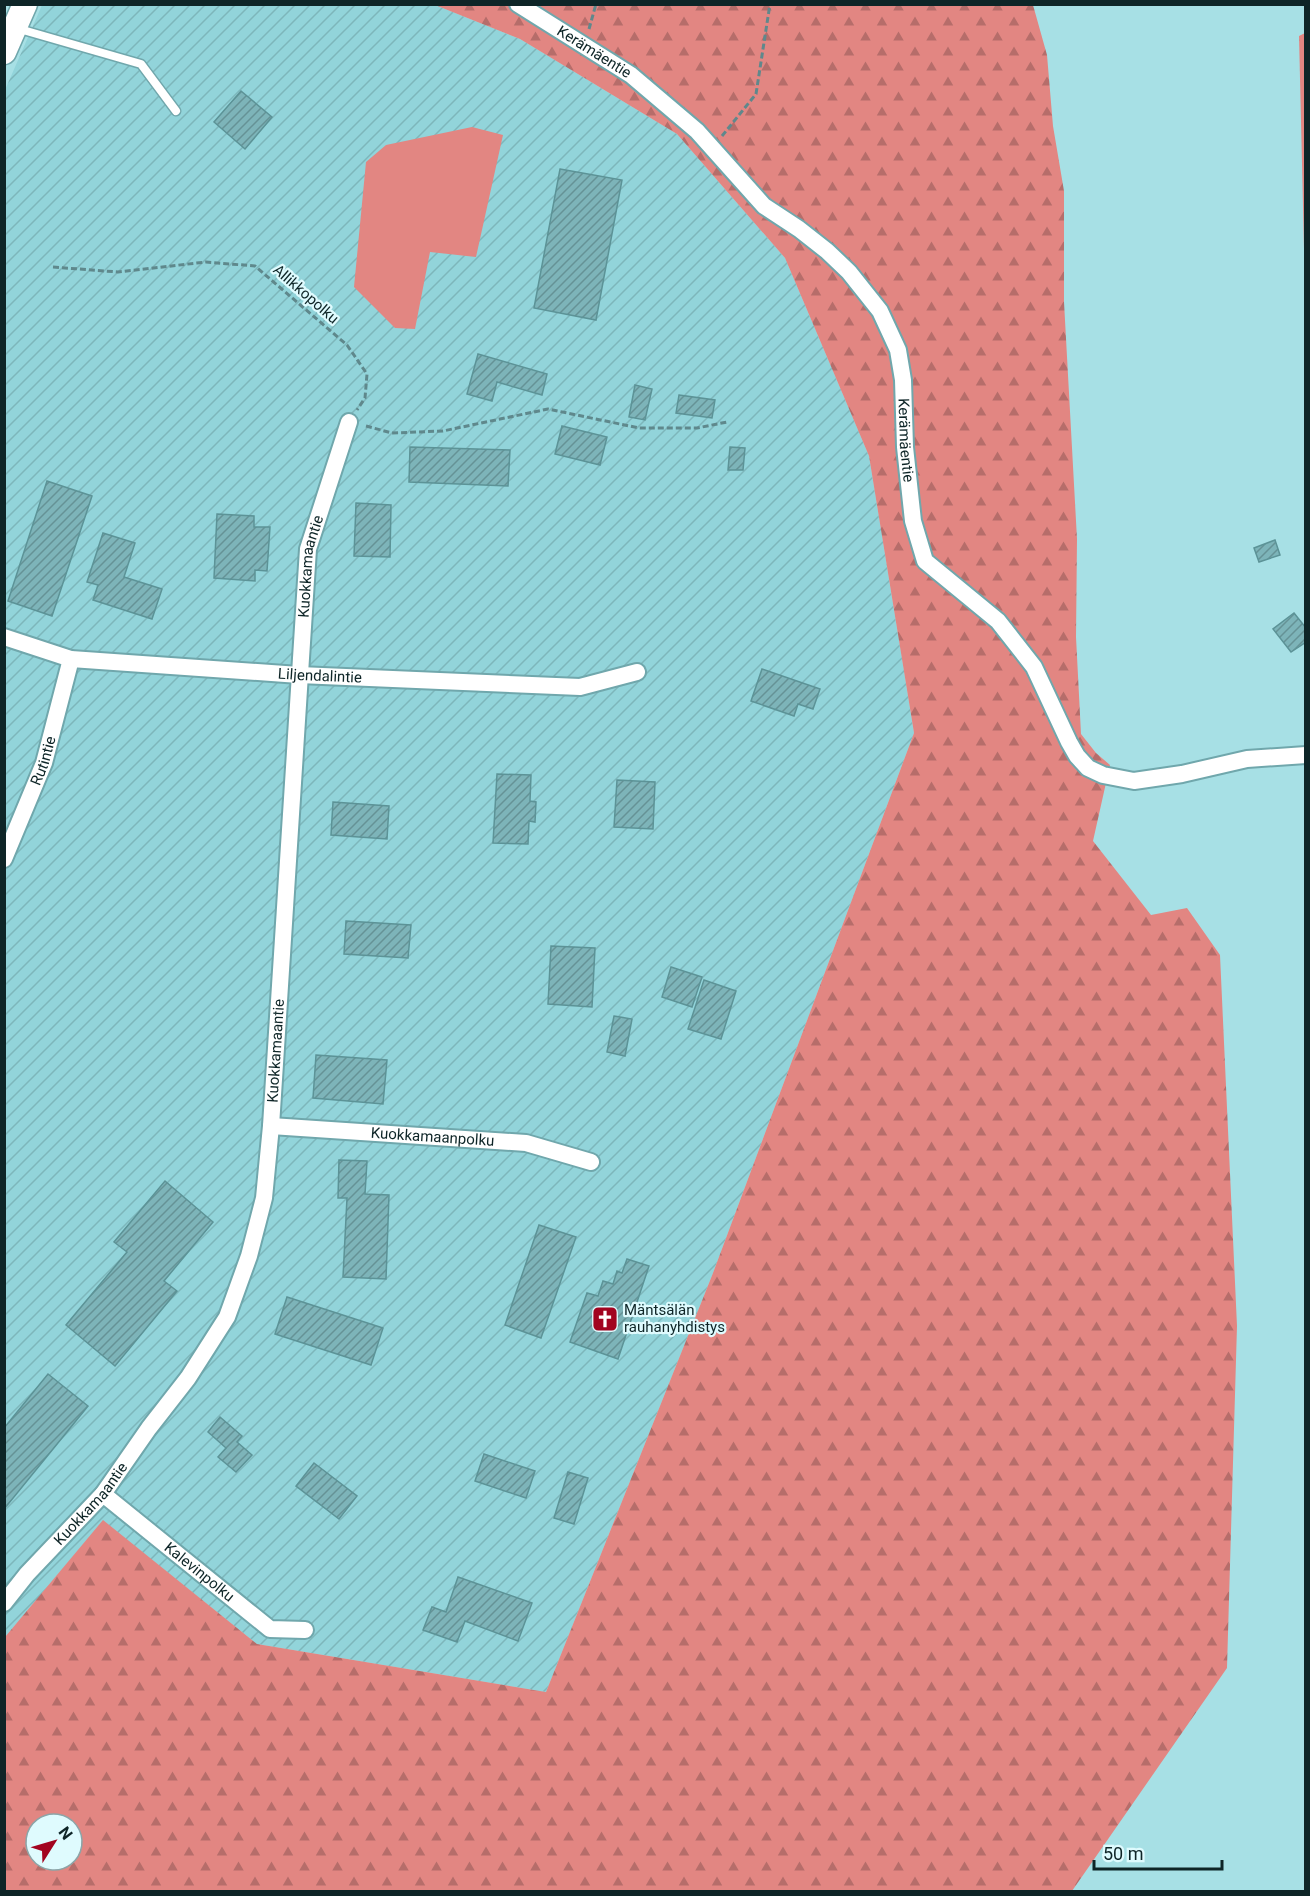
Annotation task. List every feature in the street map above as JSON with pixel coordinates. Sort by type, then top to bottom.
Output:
[{"type":"main road","points":[[4,52],[10,26],[25,4]]},
{"type":"street","name":"Kerämäentie","points":[[518,4],[631,75],[697,131],[764,206],[827,251],[849,272],[880,311],[898,350],[903,380],[905,447],[913,521],[926,561],[998,621],[1034,667],[1069,742],[1077,756],[1088,768],[1103,775],[1134,781],[1182,774],[1246,759],[1305,755]]},
{"type":"street","name":"Kuokkamaantie","points":[[4,1603],[27,1574],[103,1494],[148,1428],[188,1378],[227,1317],[249,1256],[264,1198],[271,1126],[308,549],[350,422]]},
{"type":"street","name":"Liljendalintie","points":[[4,637],[70,658],[299,675],[580,687],[637,672]]},
{"type":"street","name":"Rutintie","points":[[4,859],[44,763],[70,658]]},
{"type":"street","name":"Kuokkamaanpolku","points":[[271,1126],[526,1143],[591,1162]]},
{"type":"street","name":"Kalevinpolku","points":[[103,1494],[270,1629],[305,1630]]},
{"type":"lane","points":[[10,26],[141,64],[176,111]]},
{"type":"path","points":[[584,46],[596,4]]},
{"type":"path","points":[[712,148],[756,94],[770,4]]},
{"type":"path","name":"Allikkopolku","points":[[53,267],[118,272],[206,262],[255,266],[347,345],[367,374],[365,398],[350,422]]},
{"type":"path","points":[[350,422],[392,433],[443,431],[548,409],[639,428],[697,428],[727,422]]},
{"type":"shaded area","points":[[42,5],[435,5],[520,39],[677,134],[785,258],[869,456],[914,733],[713,1273],[546,1692],[257,1644],[103,1521],[5,1637],[5,90]]},
{"type":"green space","points":[[435,5],[1033,5],[1047,55],[1053,126],[1064,191],[1064,302],[1077,539],[1076,637],[1081,734],[1096,753],[1110,765],[1093,841],[1151,915],[1187,908],[1220,955],[1237,1326],[1227,1668],[1072,1891],[5,1892],[5,1637],[103,1520],[257,1644],[546,1692],[713,1273],[914,733],[869,456],[785,258],[677,134],[520,39]]},
{"type":"green space","points":[[1305,33],[1305,292],[1299,36]]},
{"type":"green space","points":[[472,127],[503,135],[476,257],[430,252],[415,329],[395,328],[354,287],[366,162],[386,145]]},
{"type":"building","points":[[241,91],[272,117],[245,149],[214,122]]},
{"type":"building","points":[[560,169],[622,180],[596,320],[534,308]]},
{"type":"building","points":[[478,354],[547,374],[542,395],[497,382],[492,401],[467,394]]},
{"type":"building","points":[[635,385],[652,389],[645,420],[629,417]]},
{"type":"building","points":[[679,395],[715,400],[712,418],[676,413]]},
{"type":"building","points":[[562,426],[607,437],[600,465],[555,454]]},
{"type":"building","points":[[410,447],[510,450],[508,486],[409,482]]},
{"type":"building","points":[[730,447],[745,448],[743,470],[728,470]]},
{"type":"building","points":[[47,481],[92,496],[52,616],[8,601]]},
{"type":"building","points":[[356,503],[391,505],[390,557],[354,556]]},
{"type":"building","points":[[217,514],[254,516],[254,527],[270,527],[267,571],[255,570],[255,581],[214,578]]},
{"type":"building","points":[[103,533],[135,543],[124,577],[162,589],[152,619],[93,600],[98,585],[87,582]]},
{"type":"building","points":[[1275,540],[1280,555],[1259,562],[1254,548]]},
{"type":"building","points":[[1294,613],[1306,628],[1306,642],[1291,652],[1273,629]]},
{"type":"building","points":[[762,669],[820,689],[813,709],[798,704],[794,716],[751,701]]},
{"type":"building","points":[[497,774],[531,775],[530,801],[536,802],[535,822],[529,821],[528,844],[493,843]]},
{"type":"building","points":[[617,780],[655,782],[653,829],[614,827]]},
{"type":"building","points":[[333,802],[389,806],[387,839],[331,835]]},
{"type":"building","points":[[346,921],[411,925],[408,958],[344,954]]},
{"type":"building","points":[[551,946],[595,948],[592,1007],[548,1004]]},
{"type":"building","points":[[671,967],[702,977],[692,1007],[662,997]]},
{"type":"building","points":[[704,980],[736,991],[721,1039],[688,1029]]},
{"type":"building","points":[[614,1016],[632,1019],[625,1056],[607,1052]]},
{"type":"building","points":[[316,1055],[387,1060],[383,1104],[313,1098]]},
{"type":"building","points":[[339,1160],[367,1161],[365,1194],[389,1195],[386,1279],[343,1277],[347,1198],[338,1198]]},
{"type":"building","points":[[165,1181],[213,1222],[164,1281],[177,1291],[115,1366],[66,1325],[127,1252],[114,1242]]},
{"type":"building","points":[[539,1225],[576,1237],[541,1338],[505,1325]]},
{"type":"building","name":"Mäntsälän rauhanyhdistys","points":[[627,1259],[649,1266],[618,1359],[570,1342],[587,1293],[598,1296],[603,1281],[613,1284],[617,1271],[622,1273]]},
{"type":"building","points":[[287,1297],[383,1328],[371,1365],[275,1334]]},
{"type":"building","points":[[48,1374],[88,1406],[5,1508],[4,1428]]},
{"type":"building","points":[[220,1417],[242,1436],[237,1442],[252,1455],[236,1472],[218,1457],[226,1448],[208,1432]]},
{"type":"building","points":[[484,1454],[535,1471],[526,1498],[475,1481]]},
{"type":"building","points":[[314,1463],[357,1496],[339,1519],[296,1486]]},
{"type":"building","points":[[568,1472],[588,1478],[574,1524],[554,1518]]},
{"type":"building","points":[[458,1577],[532,1603],[518,1641],[465,1621],[457,1642],[423,1630],[432,1607],[446,1612]]},
{"type":"place","name":"Mäntsälän rauhanyhdistys","points":[[605,1319]]}]
